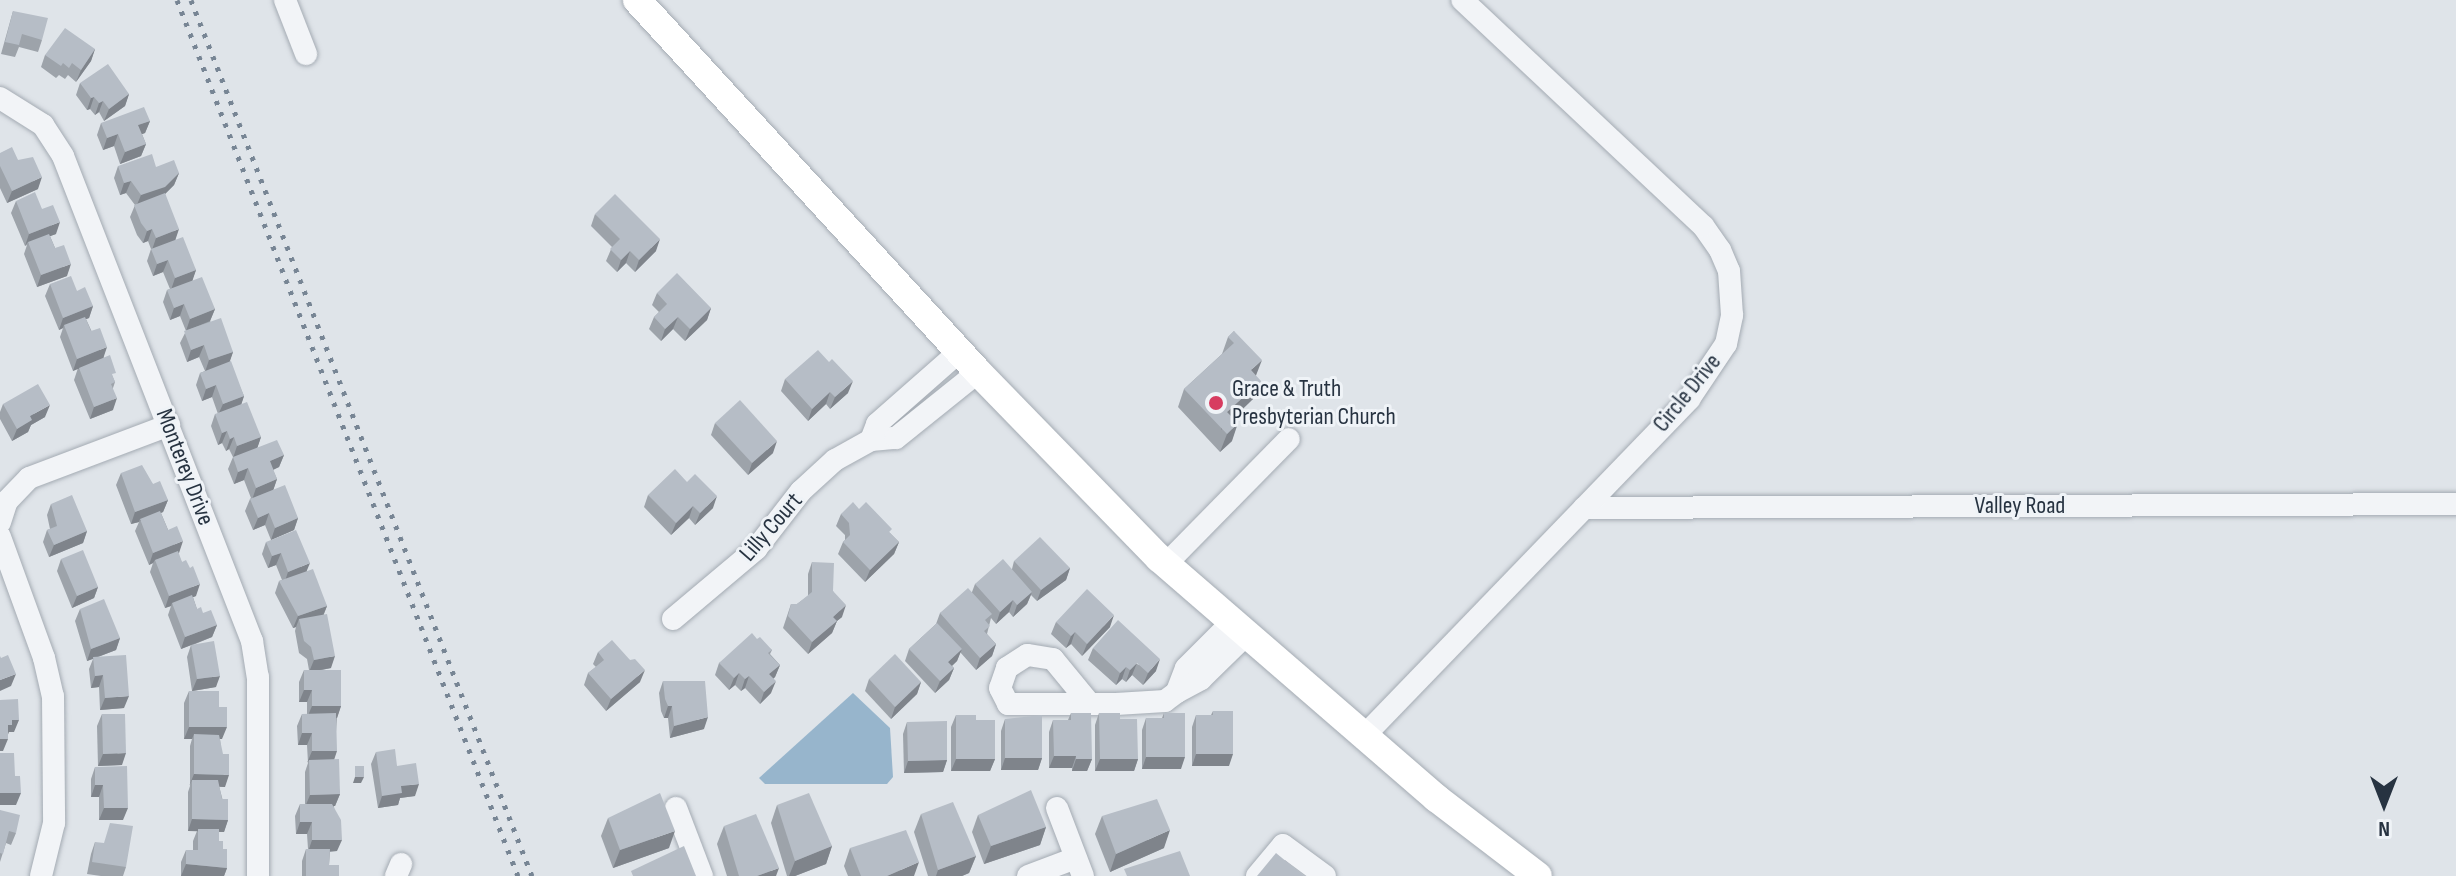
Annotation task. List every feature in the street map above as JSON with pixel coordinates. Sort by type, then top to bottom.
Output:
[{"type":"main road","points":[[637,0],[968,362],[1166,564],[1452,811],[1538,876]]},
{"type":"street","points":[[285,0],[306,54]]},
{"type":"street","name":"Circle Drive","points":[[1365,735],[1689,399],[1726,344],[1732,315],[1729,271],[1720,250],[1703,226],[1462,0]]},
{"type":"street","name":"Monterey Drive","points":[[0,98],[43,125],[63,156],[256,657],[258,876]]},
{"type":"street","name":"Lilly Court","points":[[673,619],[756,549],[801,491],[835,460],[871,440],[877,424],[968,362]]},
{"type":"street","points":[[0,522],[7,501],[29,478],[169,425]]},
{"type":"street","points":[[1166,564],[1289,439]]},
{"type":"street","name":"Valley Road","points":[[1584,508],[2456,504]]},
{"type":"street","points":[[0,537],[44,658],[53,696],[54,823],[41,876]]},
{"type":"street","points":[[1090,704],[1165,701],[1201,679],[1239,628]]},
{"type":"street","points":[[676,808],[702,876]]},
{"type":"street","points":[[1028,876],[1080,867],[1057,808]]},
{"type":"street","points":[[1257,876],[1283,845],[1325,876]]},
{"type":"water","points":[[853,693],[890,728],[893,777],[887,784],[765,784],[759,778]]},
{"type":"building","points":[[13,11],[48,18],[42,40],[22,34],[19,45],[5,42]]},
{"type":"building","points":[[65,28],[95,49],[81,70],[72,63],[69,68],[63,63],[61,66],[45,55]]},
{"type":"building","points":[[108,64],[129,94],[109,109],[103,101],[99,103],[94,97],[91,98],[80,83]]},
{"type":"building","points":[[144,107],[150,121],[138,125],[146,144],[125,152],[118,134],[107,138],[101,123]]},
{"type":"building","points":[[12,147],[18,160],[33,157],[42,177],[12,191],[0,166],[0,153]]},
{"type":"building","points":[[152,154],[156,167],[174,160],[179,173],[165,187],[141,195],[131,181],[124,183],[118,166]]},
{"type":"building","points":[[35,192],[42,209],[53,205],[60,222],[29,234],[16,201]]},
{"type":"building","points":[[165,193],[179,229],[156,238],[152,229],[147,231],[141,223],[134,205]]},
{"type":"building","points":[[615,194],[660,239],[639,260],[630,251],[621,260],[610,249],[620,239],[595,214]]},
{"type":"building","points":[[49,234],[55,248],[64,245],[71,264],[41,275],[28,242]]},
{"type":"building","points":[[183,237],[196,270],[175,278],[168,260],[157,264],[151,249]]},
{"type":"building","points":[[677,273],[711,308],[690,329],[678,317],[665,329],[654,317],[667,304],[657,293]]},
{"type":"building","points":[[71,276],[77,291],[85,287],[93,306],[63,318],[50,284]]},
{"type":"building","points":[[202,277],[215,309],[190,319],[184,304],[174,308],[167,290]]},
{"type":"building","points":[[85,317],[91,331],[100,328],[107,347],[77,359],[64,325]]},
{"type":"building","points":[[221,318],[233,352],[209,360],[204,345],[191,350],[184,331]]},
{"type":"building","name":"Grace & Truth Presbyterian Church","points":[[1234,331],[1262,360],[1251,370],[1261,381],[1227,412],[1238,423],[1227,434],[1184,389],[1234,343],[1228,337]]},
{"type":"building","points":[[818,350],[829,362],[832,359],[853,381],[835,397],[830,392],[812,409],[785,379]]},
{"type":"building","points":[[110,355],[116,373],[112,374],[115,382],[111,384],[117,398],[94,407],[79,368]]},
{"type":"building","points":[[231,361],[244,396],[223,404],[216,385],[206,389],[200,373]]},
{"type":"building","points":[[38,384],[50,405],[30,416],[32,420],[17,429],[3,404]]},
{"type":"building","points":[[740,400],[777,441],[752,463],[715,423]]},
{"type":"building","points":[[247,402],[261,437],[237,446],[234,437],[230,439],[227,431],[222,433],[215,414]]},
{"type":"building","points":[[277,440],[284,455],[270,461],[277,479],[256,488],[248,468],[238,472],[233,457]]},
{"type":"building","points":[[142,465],[153,484],[160,481],[168,500],[135,512],[121,473]]},
{"type":"building","points":[[675,469],[687,482],[695,474],[717,496],[700,513],[693,506],[676,523],[648,495]]},
{"type":"building","points":[[285,485],[298,518],[275,528],[269,513],[258,518],[250,499]]},
{"type":"building","points":[[72,495],[87,531],[54,545],[47,530],[57,526],[51,504]]},
{"type":"building","points":[[853,502],[859,509],[866,502],[892,529],[889,532],[899,542],[870,570],[843,542],[850,535],[849,523],[841,514]]},
{"type":"building","points":[[160,511],[168,530],[177,526],[183,541],[153,553],[140,519]]},
{"type":"building","points":[[296,530],[310,563],[288,572],[281,553],[272,556],[266,542]]},
{"type":"building","points":[[1040,537],[1070,568],[1041,590],[1014,561]]},
{"type":"building","points":[[83,550],[98,587],[77,596],[61,559]]},
{"type":"building","points":[[178,551],[182,562],[186,560],[190,568],[193,566],[200,584],[169,596],[155,560]]},
{"type":"building","points":[[1003,559],[1032,592],[1017,605],[1013,600],[1000,612],[975,584]]},
{"type":"building","points":[[812,562],[834,563],[833,591],[846,605],[833,617],[837,621],[812,642],[788,616],[791,604],[797,604],[812,592]]},
{"type":"building","points":[[313,569],[327,606],[298,616],[279,581]]},
{"type":"building","points":[[968,588],[992,614],[985,620],[990,626],[984,631],[996,644],[980,658],[940,613]]},
{"type":"building","points":[[1087,589],[1114,615],[1087,644],[1075,632],[1071,636],[1056,622]]},
{"type":"building","points":[[192,595],[197,609],[201,607],[203,613],[211,610],[217,625],[185,637],[172,603]]},
{"type":"building","points":[[104,599],[120,638],[91,649],[80,609]]},
{"type":"building","points":[[327,614],[335,656],[314,660],[311,647],[304,641],[299,619]]},
{"type":"building","points":[[1118,620],[1160,659],[1148,673],[1137,663],[1130,670],[1126,667],[1120,673],[1093,648]]},
{"type":"building","points":[[937,623],[962,649],[948,662],[954,668],[940,681],[909,649]]},
{"type":"building","points":[[752,633],[772,650],[768,653],[780,665],[769,674],[776,681],[764,692],[749,676],[745,679],[739,673],[734,678],[719,663]]},
{"type":"building","points":[[612,640],[630,660],[635,659],[645,670],[611,699],[588,673],[604,660],[598,652]]},
{"type":"building","points":[[214,641],[220,676],[197,679],[191,645]]},
{"type":"building","points":[[895,654],[921,682],[895,707],[869,679]]},
{"type":"building","points":[[8,655],[16,674],[0,680],[0,656]]},
{"type":"building","points":[[126,655],[129,696],[105,698],[103,675],[95,676],[93,657]]},
{"type":"building","points":[[304,670],[341,670],[341,706],[312,706],[312,690],[304,690]]},
{"type":"building","points":[[663,681],[705,681],[708,717],[674,726],[672,706],[668,706],[665,699]]},
{"type":"building","points":[[189,691],[219,691],[219,707],[227,707],[227,727],[189,727]]},
{"type":"building","points":[[18,699],[19,720],[12,720],[12,725],[8,725],[8,739],[0,739],[0,700]]},
{"type":"building","points":[[1213,711],[1233,711],[1233,754],[1196,754],[1196,715],[1213,715]]},
{"type":"building","points":[[336,713],[337,751],[312,751],[312,733],[302,733],[302,714]]},
{"type":"building","points":[[1071,713],[1091,713],[1092,759],[1054,756],[1053,720],[1071,720]]},
{"type":"building","points":[[1099,713],[1120,713],[1120,719],[1137,719],[1138,759],[1100,759]]},
{"type":"building","points":[[1164,713],[1185,713],[1185,757],[1146,757],[1146,718],[1164,718]]},
{"type":"building","points":[[102,714],[125,714],[126,753],[103,754]]},
{"type":"building","points":[[956,715],[976,715],[976,720],[995,720],[995,759],[956,759]]},
{"type":"building","points":[[1042,715],[1042,758],[1005,758],[1005,719]]},
{"type":"building","points":[[947,721],[947,760],[908,761],[907,722]]},
{"type":"building","points":[[194,734],[219,735],[223,754],[229,754],[229,775],[194,774]]},
{"type":"building","points":[[395,749],[397,766],[416,763],[419,784],[401,786],[402,793],[382,796],[376,752]]},
{"type":"building","points":[[0,753],[14,753],[15,776],[20,776],[21,793],[0,793]]},
{"type":"building","points":[[339,759],[340,794],[310,795],[309,760]]},
{"type":"building","points":[[127,766],[128,808],[104,808],[103,785],[95,785],[95,767]]},
{"type":"building","points":[[355,766],[364,766],[364,777],[355,777]]},
{"type":"building","points":[[192,780],[218,780],[222,799],[228,799],[228,820],[192,819]]},
{"type":"building","points":[[1031,790],[1046,827],[991,846],[978,815]]},
{"type":"building","points":[[660,793],[675,831],[620,850],[608,818]]},
{"type":"building","points":[[809,793],[832,846],[795,861],[777,805]]},
{"type":"building","points":[[1157,799],[1170,830],[1116,854],[1102,816]]},
{"type":"building","points":[[953,802],[976,856],[938,870],[921,814]]},
{"type":"building","points":[[300,804],[332,804],[341,820],[342,840],[312,840],[312,822],[300,822]]},
{"type":"building","points":[[0,810],[20,815],[16,833],[9,831],[3,854],[0,853]]},
{"type":"building","points":[[756,814],[779,868],[757,876],[739,876],[724,826]]},
{"type":"building","points":[[110,823],[133,826],[126,867],[92,862],[95,842],[104,843]]},
{"type":"building","points":[[198,829],[219,829],[219,841],[223,841],[223,849],[227,849],[227,868],[186,864],[186,850],[198,850]]},
{"type":"building","points":[[906,830],[919,862],[887,876],[861,876],[850,848]]},
{"type":"building","points":[[684,846],[696,876],[633,876],[631,871]]},
{"type":"building","points":[[306,849],[330,849],[329,865],[339,865],[339,876],[306,876]]},
{"type":"building","points":[[1180,851],[1190,876],[1127,876],[1124,869]]},
{"type":"building","points":[[1276,853],[1304,876],[1257,876]]},
{"type":"railway","points":[[177,0],[518,876]]},
{"type":"railway","points":[[191,0],[532,876]]},
{"type":"place","name":"Grace & Truth Presbyterian Church","points":[[1216,403]]}]
